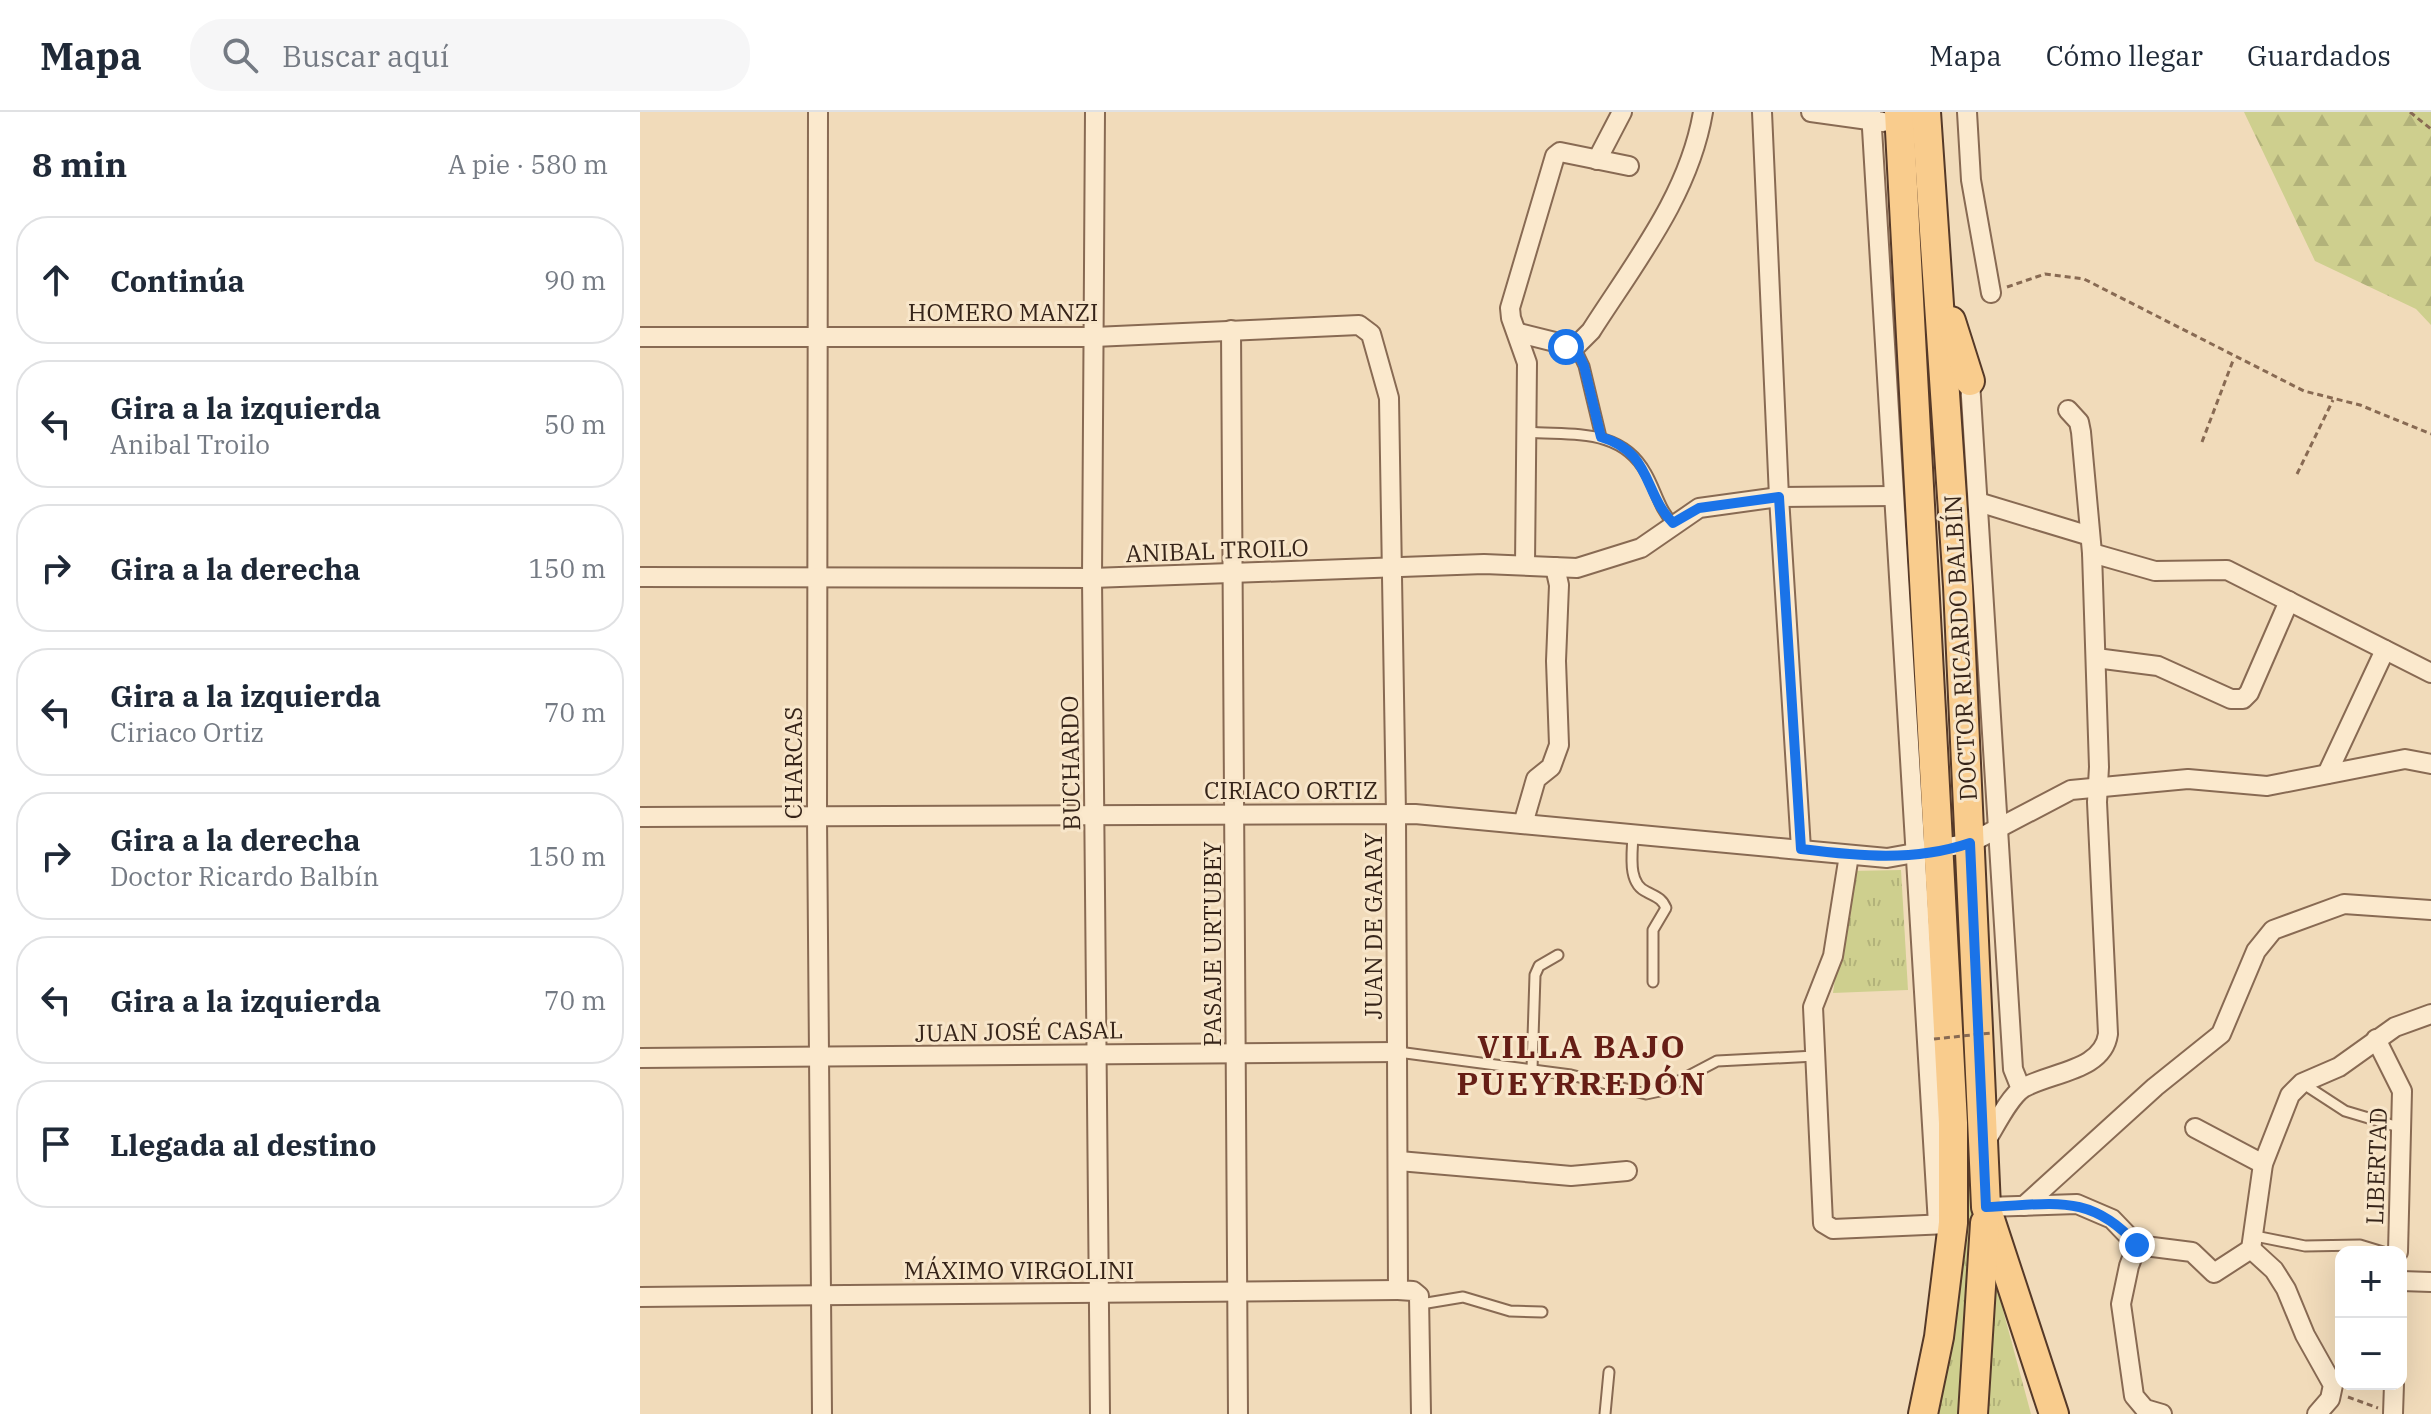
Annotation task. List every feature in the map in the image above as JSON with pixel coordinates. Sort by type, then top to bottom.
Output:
[{"type":"main road","name":"DOCTOR RICARDO BALBÍN","points":[[1926,112],[1958,586],[1986,1207],[2054,1414]]},
{"type":"main road","name":"DOCTOR RICARDO BALBÍN","points":[[1885,117],[1928,853],[1953,1123],[1939,1337],[1923,1414]]},
{"type":"main road","points":[[1937,277],[1970,381]]},
{"type":"main road","points":[[1973,1414],[1986,1207]]},
{"type":"street","name":"CHARCAS","points":[[818,112],[817,817],[822,1414]]},
{"type":"street","name":"BUCHARDO","points":[[1095,112],[1092,578],[1100,1414]]},
{"type":"street","points":[[1597,160],[1622,112]]},
{"type":"street","points":[[1519,333],[1575,347],[1591,331],[1671,207],[1688,169],[1703,112]]},
{"type":"street","points":[[1762,112],[1779,497],[1801,849]]},
{"type":"street","points":[[1811,112],[1885,117],[1893,496],[1928,853]]},
{"type":"street","points":[[1967,112],[1971,180],[1991,293]]},
{"type":"street","points":[[1525,565],[1523,480],[1527,363],[1510,308],[1555,156],[1560,152],[1629,166]]},
{"type":"street","name":"HOMERO MANZI","points":[[640,337],[820,334],[1094,337],[1359,325],[1366,328]]},
{"type":"street","name":"JUAN DE GARAY","points":[[1366,328],[1371,334],[1389,398],[1396,814],[1398,1290]]},
{"type":"street","name":"PASAJE URTUBEY","points":[[1231,330],[1238,1414]]},
{"type":"street","points":[[1970,381],[2013,1069],[2021,1089]]},
{"type":"street","points":[[1983,1145],[2021,1089],[2095,1058],[2106,1046],[2091,545],[2081,432],[2079,422],[2068,410]]},
{"type":"street","name":"ANIBAL TROILO","points":[[640,577],[1092,578],[1525,565],[1577,568],[1626,555],[1699,508],[1779,497],[1893,496]]},
{"type":"street","points":[[1978,502],[2155,571],[2227,570],[2431,673]]},
{"type":"street","points":[[1523,824],[1536,779],[1551,767],[1559,745],[1556,661],[1559,585],[1555,567]]},
{"type":"street","points":[[2096,658],[2158,666],[2231,699],[2243,699],[2249,693],[2289,601]]},
{"type":"street","points":[[2327,774],[2385,650]]},
{"type":"street","name":"CIRIACO ORTIZ","points":[[640,817],[1396,814],[1633,832],[1849,855],[1928,853],[1970,843],[2065,791],[2188,779],[2267,786],[2405,759],[2431,764]]},
{"type":"street","points":[[1849,855],[1833,956],[1815,995],[1823,1223],[1833,1229],[1945,1224]]},
{"type":"street","points":[[2024,1206],[2155,1087],[2221,1034],[2256,951],[2273,930],[2344,904],[2431,910]]},
{"type":"street","points":[[2317,1414],[2334,1392],[2286,1289],[2253,1243],[2263,1164],[2285,1104],[2302,1083],[2339,1067],[2376,1039],[2407,1021],[2431,1014]]},
{"type":"street","name":"LIBERTAD","points":[[2376,1039],[2402,1091],[2398,1246]]},
{"type":"street","name":"JUAN JOSÉ CASAL","points":[[640,1058],[1398,1052]]},
{"type":"street","points":[[2195,1128],[2263,1164]]},
{"type":"street","points":[[1399,1161],[1571,1176],[1627,1171]]},
{"type":"street","points":[[1986,1207],[2077,1204],[2112,1219],[2137,1245],[2192,1252],[2214,1273],[2253,1243]]},
{"type":"street","points":[[2137,1245],[2121,1304],[2134,1396],[2152,1413]]},
{"type":"street","points":[[2407,1281],[2431,1282]]},
{"type":"street","points":[[1398,1290],[1413,1291],[1419,1296],[1421,1304],[1421,1414]]},
{"type":"street","name":"MÁXIMO VIRGOLINI","points":[[640,1297],[1398,1290]]},
{"type":"street","points":[[2393,1413],[2394,1390]]},
{"type":"lane","points":[[1575,347],[1584,366],[1601,437]]},
{"type":"lane","points":[[1527,432],[1601,437],[1627,449],[1644,469],[1663,513],[1673,523]]},
{"type":"lane","points":[[1633,832],[1636,883],[1643,891],[1657,896],[1666,908],[1653,930],[1653,982]]},
{"type":"lane","points":[[1532,1069],[1535,975],[1539,966],[1558,955]]},
{"type":"lane","points":[[1398,1052],[1532,1069],[1646,1094],[1660,1091],[1717,1061],[1815,1056]]},
{"type":"lane","points":[[2302,1083],[2345,1111],[2402,1128]]},
{"type":"lane","points":[[2253,1243],[2363,1246]]},
{"type":"lane","points":[[1421,1304],[1463,1297],[1510,1311],[1542,1312]]},
{"type":"lane","points":[[1605,1414],[1609,1372]]},
{"type":"path","points":[[2410,112],[2431,129]]},
{"type":"path","points":[[1991,293],[2045,274],[2074,276],[2304,391],[2360,405],[2431,434]]},
{"type":"path","points":[[2202,442],[2234,358]]},
{"type":"path","points":[[2297,474],[2333,400]]},
{"type":"path","points":[[1934,1039],[1991,1033]]},
{"type":"path","points":[[2334,1392],[2393,1413]]},
{"type":"green space","points":[[2244,112],[2431,112],[2431,325],[2416,309],[2315,261]]},
{"type":"green space","points":[[1901,870],[1908,990],[1833,993],[1850,871]]},
{"type":"green space","points":[[1967,1080],[1982,1166],[1962,1414],[1937,1414],[1965,1178]]},
{"type":"green space","points":[[1995,1243],[2007,1285],[1997,1288],[2031,1414],[1986,1414]]},
{"type":"district","name":"VILLA BAJO PUEYRREDÓN","points":[[1582,1064]]},
{"type":"route","points":[[1566,347],[1575,347],[1584,366],[1601,437],[1627,449],[1644,469],[1663,513],[1673,523],[1699,508],[1779,497],[1801,849],[1887,858],[1970,843],[1986,1207],[2077,1204],[2112,1219],[2137,1245]]}]
